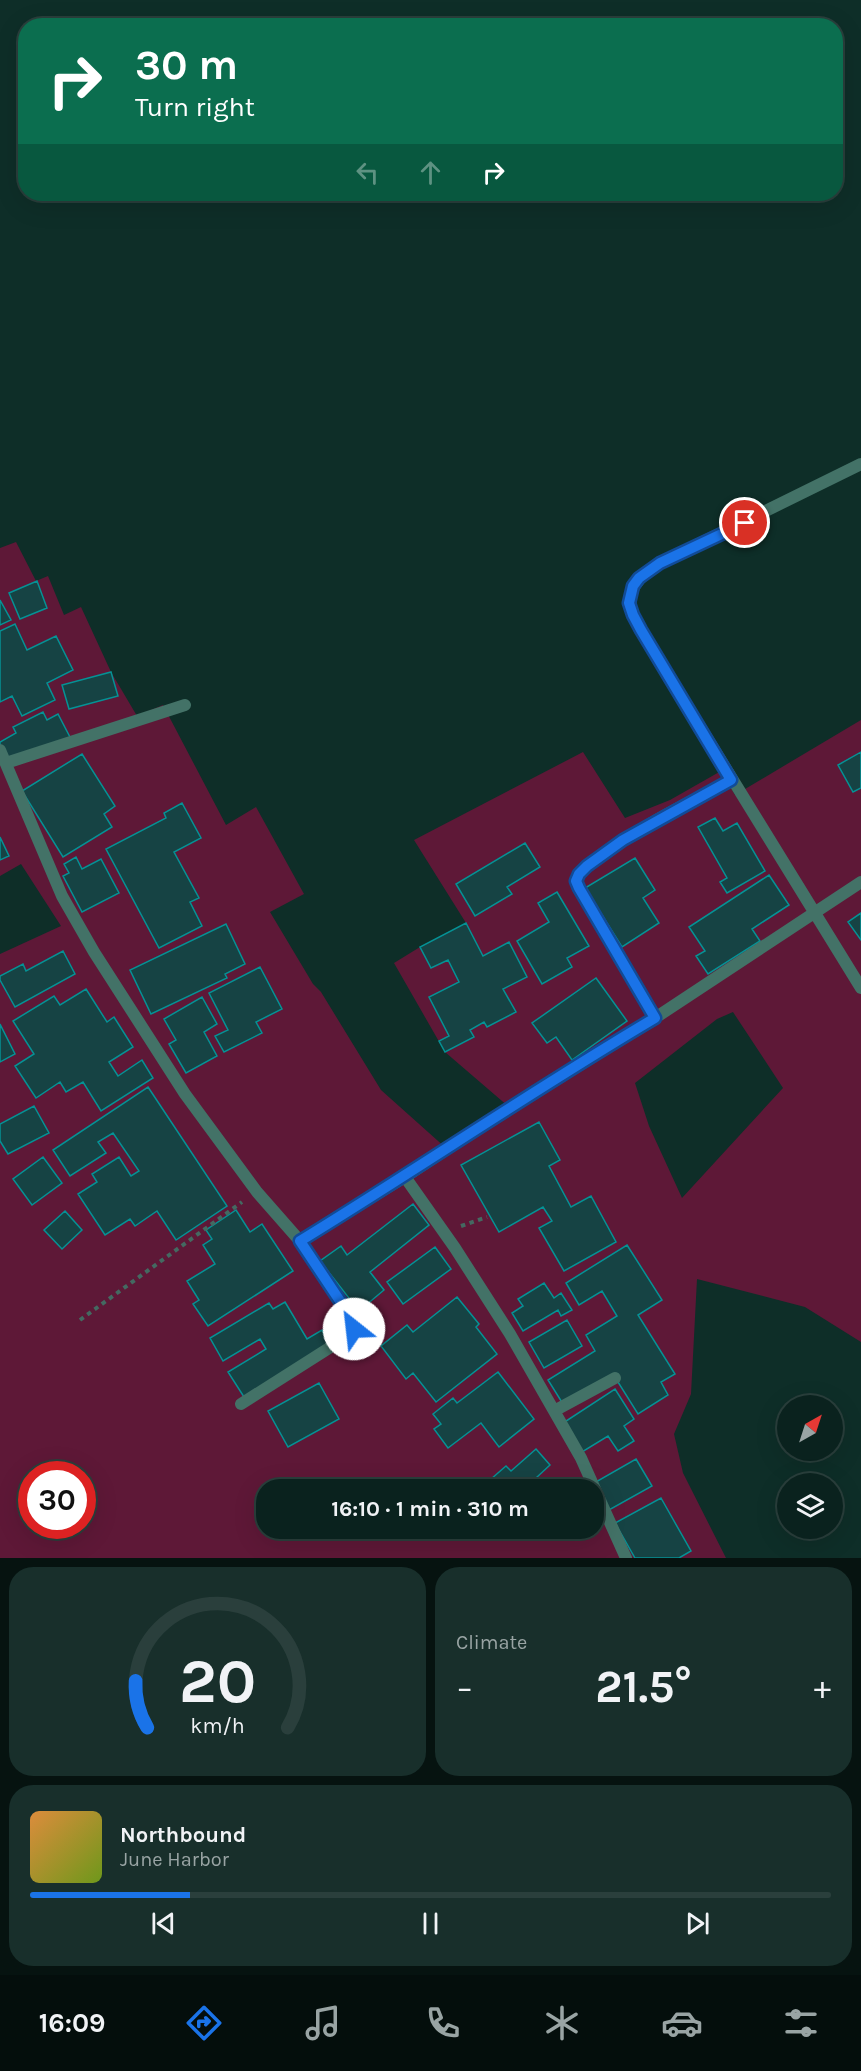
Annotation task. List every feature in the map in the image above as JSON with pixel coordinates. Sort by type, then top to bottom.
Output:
[{"type":"street","points":[[861,464],[660,563],[633,586],[629,603],[633,615],[731,780],[861,988]]},
{"type":"street","points":[[6,763],[185,705]]},
{"type":"street","points":[[0,750],[62,896],[94,952],[185,1094],[257,1191],[300,1241],[352,1319],[354,1329],[348,1336],[241,1404]]},
{"type":"street","points":[[655,1018],[576,881],[587,866],[623,840],[731,780]]},
{"type":"street","points":[[300,1241],[655,1018],[861,882]]},
{"type":"street","points":[[405,1177],[510,1334],[581,1458],[626,1558]]},
{"type":"street","points":[[554,1412],[615,1378]]},
{"type":"path","points":[[80,1320],[257,1191]]},
{"type":"shaded area","points":[[16,542],[36,581],[48,576],[64,615],[81,607],[111,672],[137,716],[163,705],[226,825],[256,807],[304,894],[270,912],[381,1090],[447,1149],[509,1107],[445,1052],[394,963],[466,923],[414,840],[583,752],[625,818],[670,800],[721,771],[735,795],[861,720],[861,1342],[805,1307],[697,1279],[691,1394],[674,1434],[683,1473],[726,1558],[0,1558],[0,954],[61,926],[21,864],[0,876],[0,548]],"holes":[[[733,1012],[783,1088],[682,1198],[649,1126],[635,1083],[717,1019]]]},
{"type":"building","points":[[37,581],[47,608],[20,619],[9,593]]},
{"type":"building","points":[[0,600],[11,620],[0,625]]},
{"type":"building","points":[[15,624],[27,650],[56,636],[73,670],[47,683],[55,700],[22,716],[12,696],[0,702],[0,631]]},
{"type":"building","points":[[111,672],[118,696],[69,709],[62,685]]},
{"type":"building","points":[[43,712],[47,720],[58,714],[72,741],[7,758],[0,747],[0,742],[16,733],[13,727]]},
{"type":"building","points":[[861,752],[861,788],[853,792],[838,765]]},
{"type":"building","points":[[82,754],[115,806],[104,814],[112,827],[63,857],[22,791]]},
{"type":"building","points":[[182,803],[201,838],[174,852],[199,898],[190,902],[202,926],[159,948],[106,849],[166,818],[164,813]]},
{"type":"building","points":[[715,818],[723,831],[737,823],[765,871],[727,893],[720,882],[727,878],[698,827]]},
{"type":"building","points":[[0,837],[9,856],[0,860]]},
{"type":"building","points":[[525,843],[540,867],[507,887],[512,894],[475,916],[456,884]]},
{"type":"building","points":[[76,857],[82,869],[101,859],[119,893],[82,912],[63,876],[69,873],[64,864]]},
{"type":"building","points":[[635,858],[655,890],[643,898],[659,923],[622,947],[585,888]]},
{"type":"building","points":[[769,875],[789,905],[752,929],[760,941],[708,974],[696,956],[705,951],[689,927]]},
{"type":"building","points":[[557,892],[589,946],[567,958],[572,967],[542,984],[517,941],[549,922],[538,903]]},
{"type":"building","points":[[861,913],[861,940],[848,922]]},
{"type":"building","points":[[466,923],[483,956],[509,942],[527,977],[503,989],[516,1012],[487,1027],[484,1022],[470,1030],[474,1037],[445,1052],[439,1041],[449,1036],[429,997],[459,982],[448,960],[431,968],[420,947]]},
{"type":"building","points":[[226,924],[245,964],[225,974],[227,978],[151,1014],[130,970]]},
{"type":"building","points":[[63,951],[75,974],[15,1007],[0,976],[23,964],[26,971]]},
{"type":"building","points":[[260,967],[282,1009],[256,1022],[262,1033],[224,1052],[215,1036],[228,1030],[209,993]]},
{"type":"building","points":[[596,978],[627,1021],[572,1060],[556,1037],[547,1043],[532,1023]]},
{"type":"building","points":[[86,989],[107,1022],[114,1017],[133,1047],[109,1062],[118,1076],[142,1060],[153,1078],[101,1111],[83,1082],[66,1092],[60,1082],[36,1098],[15,1066],[34,1054],[13,1021],[54,996],[60,1005]]},
{"type":"building","points":[[202,997],[217,1024],[204,1032],[217,1056],[186,1073],[169,1044],[176,1040],[164,1019]]},
{"type":"building","points":[[0,1024],[15,1054],[0,1062]]},
{"type":"building","points":[[148,1087],[227,1206],[176,1240],[157,1211],[135,1226],[130,1219],[105,1235],[78,1194],[97,1182],[92,1174],[119,1157],[131,1176],[139,1171],[113,1133],[98,1142],[106,1153],[70,1176],[53,1150]]},
{"type":"building","points":[[34,1106],[49,1133],[8,1154],[0,1141],[0,1124]]},
{"type":"building","points":[[539,1122],[560,1160],[549,1166],[571,1207],[591,1196],[616,1242],[564,1271],[539,1228],[552,1221],[543,1207],[499,1232],[461,1165]]},
{"type":"building","points":[[43,1157],[62,1183],[32,1205],[13,1179]]},
{"type":"building","points":[[413,1204],[429,1225],[370,1272],[384,1290],[359,1311],[320,1261],[341,1246],[347,1255]]},
{"type":"building","points":[[236,1210],[250,1232],[262,1224],[293,1271],[208,1326],[193,1304],[199,1300],[187,1281],[215,1264],[203,1245],[212,1239],[206,1230]]},
{"type":"building","points":[[65,1211],[82,1230],[62,1249],[44,1230]]},
{"type":"building","points":[[627,1245],[662,1300],[638,1315],[675,1374],[661,1382],[668,1395],[638,1414],[613,1374],[563,1404],[548,1380],[595,1351],[586,1335],[617,1316],[602,1291],[579,1305],[566,1283]]},
{"type":"building","points":[[435,1247],[451,1269],[403,1304],[387,1282]]},
{"type":"building","points":[[544,1283],[554,1298],[561,1293],[572,1310],[561,1316],[558,1310],[523,1331],[512,1313],[523,1306],[518,1299]]},
{"type":"building","points":[[457,1297],[479,1324],[476,1327],[497,1354],[436,1402],[413,1373],[406,1379],[381,1346],[407,1325],[413,1332]]},
{"type":"building","points":[[285,1302],[307,1339],[322,1330],[331,1345],[244,1397],[228,1372],[266,1349],[260,1339],[223,1361],[210,1338],[269,1303],[273,1309]]},
{"type":"building","points":[[567,1320],[582,1346],[544,1368],[529,1342]]},
{"type":"building","points":[[498,1372],[534,1419],[499,1447],[481,1423],[448,1448],[434,1429],[441,1424],[433,1414],[453,1398],[457,1403]]},
{"type":"building","points":[[319,1383],[339,1419],[288,1447],[268,1411]]},
{"type":"building","points":[[615,1389],[634,1419],[624,1426],[634,1441],[618,1451],[608,1436],[582,1452],[563,1423]]},
{"type":"building","points":[[536,1449],[550,1465],[535,1479],[491,1479],[506,1466],[511,1471]]},
{"type":"building","points":[[636,1459],[652,1486],[609,1510],[604,1501],[604,1479],[601,1479]]},
{"type":"building","points":[[661,1498],[691,1551],[679,1558],[635,1558],[615,1523]]},
{"type":"route","points":[[354,1329],[352,1319],[335,1297],[300,1241],[655,1018],[576,881],[587,866],[623,840],[731,780],[641,630],[629,603],[633,586],[648,571],[660,563],[745,523]]}]
